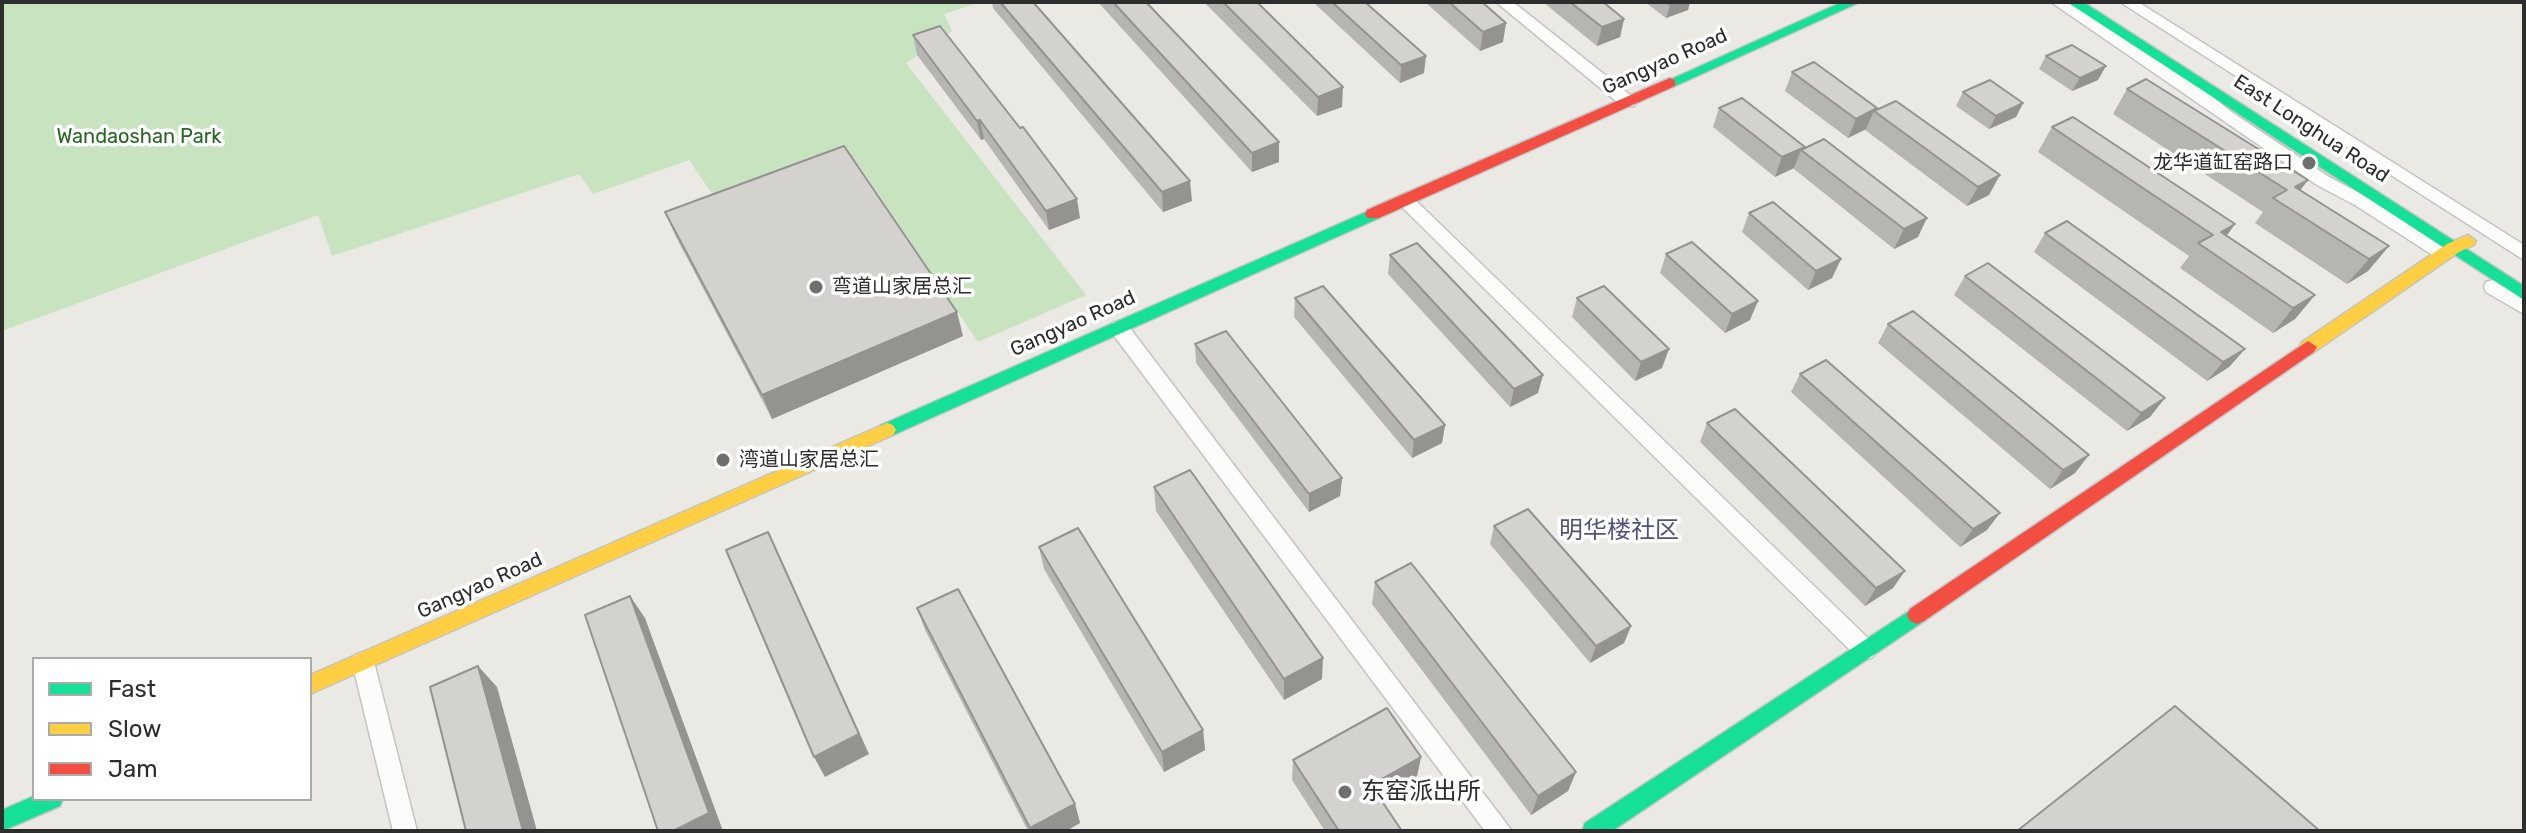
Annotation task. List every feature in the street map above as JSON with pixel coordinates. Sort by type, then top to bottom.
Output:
[{"type":"main road","name":"Gangyao Road","points":[[312,684],[1853,2]]},
{"type":"main road","name":"East Longhua Road","points":[[2074,2],[2455,248],[2524,277]]},
{"type":"main road","name":"East Longhua Road","points":[[2093,2],[2524,294]]},
{"type":"main road","points":[[1593,831],[1865,650],[2455,248]]},
{"type":"main road","points":[[2,821],[47,801]]},
{"type":"street","points":[[1504,2],[1628,102]]},
{"type":"street","points":[[2059,2],[2191,88],[2224,115],[2323,181],[2455,248],[2524,307]]},
{"type":"street","points":[[2128,2],[2524,254]]},
{"type":"street","points":[[1406,201],[1865,650]]},
{"type":"street","points":[[1119,328],[1500,831]]},
{"type":"street","points":[[363,662],[405,831]]},
{"type":"green space","name":"Wandaoshan Park","points":[[2,2],[980,2],[944,14],[952,31],[906,63],[1086,295],[978,342],[859,165],[726,214],[689,160],[593,194],[579,174],[332,256],[318,215],[2,331]]},
{"type":"building","points":[[1000,2],[1033,2],[1190,181],[1162,192]]},
{"type":"building","points":[[1113,2],[1146,2],[1279,142],[1252,153]]},
{"type":"building","points":[[1223,2],[1257,2],[1343,87],[1318,97]]},
{"type":"building","points":[[1332,2],[1365,2],[1426,56],[1401,65]]},
{"type":"building","points":[[1449,2],[1482,2],[1506,23],[1483,32]]},
{"type":"building","points":[[1570,2],[1603,2],[1624,19],[1602,27]]},
{"type":"building","points":[[940,26],[1077,199],[1046,211],[913,35]]},
{"type":"building","points":[[2072,45],[2106,66],[2080,78],[2046,56]]},
{"type":"building","points":[[1814,62],[1877,108],[1856,119],[1792,72]]},
{"type":"building","points":[[2146,79],[2308,180],[2295,187],[2389,246],[2369,259],[2273,198],[2287,190],[2127,89]]},
{"type":"building","points":[[1990,80],[2023,103],[1996,116],[1963,92]]},
{"type":"building","points":[[1742,98],[1805,147],[1782,157],[1719,108]]},
{"type":"building","points":[[1896,101],[2000,175],[1978,187],[1874,111]]},
{"type":"building","points":[[2073,117],[2235,224],[2221,232],[2315,295],[2293,308],[2198,243],[2213,235],[2052,127]]},
{"type":"building","points":[[1824,139],[1927,218],[1904,229],[1801,150]]},
{"type":"building","name":"弯道山家居总汇","points":[[844,146],[957,312],[762,395],[665,212]]},
{"type":"building","points":[[1773,202],[1841,259],[1816,271],[1749,213]]},
{"type":"building","points":[[2067,221],[2245,349],[2223,362],[2045,233]]},
{"type":"building","points":[[1692,242],[1758,301],[1732,314],[1666,254]]},
{"type":"building","points":[[1417,243],[1543,375],[1514,389],[1390,255]]},
{"type":"building","points":[[1988,263],[2165,398],[2141,413],[1965,276]]},
{"type":"building","points":[[1323,286],[1445,425],[1414,440],[1295,298]]},
{"type":"building","points":[[1604,286],[1669,349],[1641,362],[1577,298]]},
{"type":"building","points":[[1913,311],[2089,455],[2063,470],[1888,324]]},
{"type":"building","points":[[1226,331],[1342,478],[1309,494],[1195,344]]},
{"type":"building","points":[[1826,360],[2000,513],[1973,529],[1800,374]]},
{"type":"building","points":[[1735,409],[1905,571],[1876,588],[1707,423]]},
{"type":"building","points":[[1190,470],[1323,658],[1284,679],[1154,487]]},
{"type":"building","points":[[1528,509],[1631,626],[1596,646],[1494,526]]},
{"type":"building","points":[[1078,528],[1203,730],[1162,752],[1039,547]]},
{"type":"building","points":[[768,532],[859,734],[814,757],[726,550]]},
{"type":"building","points":[[1411,563],[1576,772],[1538,796],[1375,582]]},
{"type":"building","points":[[958,589],[1075,804],[1030,828],[917,608]]},
{"type":"building","points":[[630,596],[709,813],[673,831],[658,831],[585,615]]},
{"type":"building","points":[[478,666],[523,831],[466,831],[430,687]]},
{"type":"building","points":[[2175,706],[2320,831],[2017,831]]},
{"type":"building","name":"东窑派出所","points":[[1387,708],[1421,757],[1371,785],[1402,831],[1339,831],[1293,760]]},
{"type":"traffic: fast","points":[[1670,83],[1853,2]]},
{"type":"traffic: fast","points":[[2074,2],[2524,294]]},
{"type":"traffic: fast","points":[[887,430],[1373,214]]},
{"type":"traffic: fast","points":[[1593,831],[1917,615]]},
{"type":"traffic: fast","points":[[2,821],[47,801]]},
{"type":"traffic: slow","points":[[2308,347],[2453,248],[2468,241]]},
{"type":"traffic: slow","points":[[312,684],[887,430]]},
{"type":"traffic: jam","points":[[1373,214],[1670,83]]},
{"type":"traffic: jam","points":[[1917,615],[2308,347]]},
{"type":"place","name":"龙华道缸窑路口","points":[[2309,163]]},
{"type":"place","name":"弯道山家居总汇","points":[[816,287]]},
{"type":"place","name":"湾道山家居总汇","points":[[723,460]]},
{"type":"place","name":"东窑派出所","points":[[1345,792]]},
{"type":"district","name":"明华楼社区","points":[[1619,531]]}]
